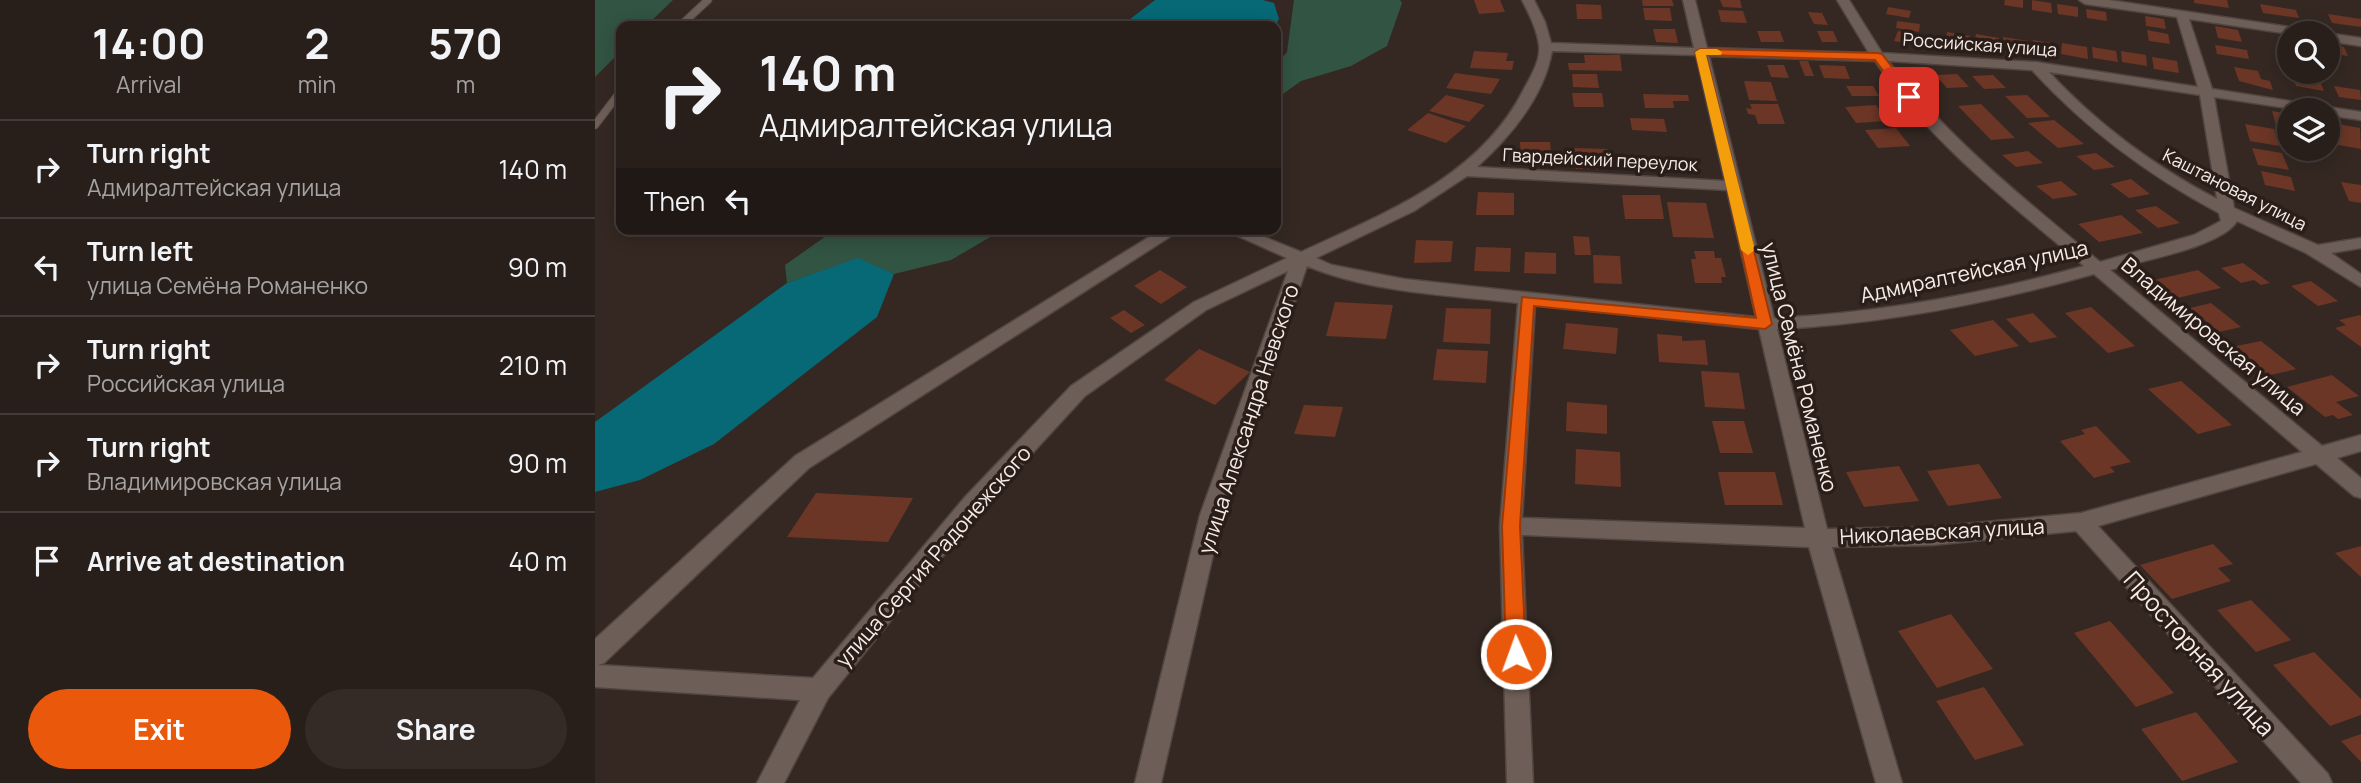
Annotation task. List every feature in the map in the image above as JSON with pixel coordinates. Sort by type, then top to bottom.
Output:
[{"type":"street","points":[[1528,0],[1539,22],[1546,47]]},
{"type":"street","name":"улица Семёна Романенко","points":[[1689,0],[1818,538],[1889,783]]},
{"type":"street","name":"Владимировская улица","points":[[1843,0],[1878,57],[1913,102],[1960,154],[2361,490]]},
{"type":"street","points":[[2085,0],[2277,29]]},
{"type":"street","points":[[2182,15],[2206,91],[2229,211]]},
{"type":"street","points":[[2340,39],[2361,42]]},
{"type":"street","name":"Российская улица","points":[[1546,47],[1878,57],[2036,65],[2277,103]]},
{"type":"street","name":"улица Сергия Радонежского","points":[[770,783],[819,690],[973,503],[1078,391],[1200,306],[1408,208],[1464,171],[1495,143],[1518,115],[1543,64],[1546,47]]},
{"type":"street","name":"Каштановая улица","points":[[2036,65],[2058,91],[2117,144],[2152,168],[2229,211],[2315,251],[2361,282]]},
{"type":"street","name":"Российская улица","points":[[2340,113],[2361,116]]},
{"type":"street","name":"Гвардейский переулок","points":[[1464,171],[1734,186]]},
{"type":"street","name":"Адмиралтейская улица","points":[[1244,235],[1328,269],[1404,285],[1765,324],[1825,323],[1912,311],[2098,269],[2200,238],[2229,222],[2229,211]]},
{"type":"street","points":[[595,655],[802,462],[1164,235]]},
{"type":"street","points":[[2315,251],[2361,243]]},
{"type":"street","name":"улица Александра Невского","points":[[1148,783],[1211,515],[1301,259]]},
{"type":"street","points":[[1520,783],[1511,526],[1527,300]]},
{"type":"street","name":"Николаевская улица","points":[[1511,526],[1818,538],[1932,536],[2081,522],[2361,443]]},
{"type":"street","name":"Просторная улица","points":[[2081,522],[2319,783]]},
{"type":"street","points":[[595,676],[819,690]]},
{"type":"lane","points":[[685,21],[708,0]]},
{"type":"lane","points":[[595,125],[616,98]]},
{"type":"green space","points":[[595,0],[673,0],[651,21],[616,21],[616,56],[595,77]]},
{"type":"green space","points":[[1294,0],[1400,0],[1402,3],[1387,46],[1351,66],[1301,81],[1281,95],[1281,59],[1287,52]]},
{"type":"green space","points":[[828,235],[994,235],[951,260],[894,274],[858,259],[787,283],[785,265]]},
{"type":"water","points":[[1155,0],[1263,0],[1274,3],[1279,19],[1278,21],[1128,21]]},
{"type":"water","points":[[858,258],[894,274],[877,317],[714,444],[640,480],[595,492],[595,422],[787,283]]},
{"type":"building","points":[[1474,0],[1500,0],[1505,12],[1479,14]]},
{"type":"building","points":[[1642,0],[1672,0],[1674,6],[1643,6]]},
{"type":"building","points":[[1720,0],[1740,0],[1742,8],[1723,7]]},
{"type":"building","points":[[2005,0],[2023,0],[2023,8],[2004,5]]},
{"type":"building","points":[[2032,0],[2051,3],[2052,13],[2032,10]]},
{"type":"building","points":[[2194,0],[2227,0],[2229,8],[2194,3]]},
{"type":"building","points":[[1576,4],[1601,5],[1602,19],[1577,19]]},
{"type":"building","points":[[2057,4],[2078,7],[2078,17],[2058,14]]},
{"type":"building","points":[[2260,4],[2296,10],[2299,18],[2263,13]]},
{"type":"building","points":[[1888,7],[1911,11],[1909,18],[1886,14]]},
{"type":"building","points":[[1643,8],[1670,8],[1672,21],[1645,20]]},
{"type":"building","points":[[2086,9],[2106,12],[2107,21],[2087,18]]},
{"type":"building","points":[[1718,10],[1743,11],[1747,23],[1721,22]]},
{"type":"building","points":[[1808,12],[1822,13],[1828,25],[1814,24]]},
{"type":"building","points":[[2328,14],[2361,19],[2361,27],[2340,24],[2340,21],[2331,21]]},
{"type":"building","points":[[2145,16],[2164,19],[2166,29],[2146,26]]},
{"type":"building","points":[[1897,21],[1920,24],[1919,32],[1896,28]]},
{"type":"building","points":[[2215,26],[2238,30],[2242,42],[2218,38]]},
{"type":"building","points":[[1653,29],[1675,29],[1678,43],[1656,42]]},
{"type":"building","points":[[2147,30],[2168,34],[2170,44],[2149,41]]},
{"type":"building","points":[[1757,31],[1780,31],[1784,42],[1761,42]]},
{"type":"building","points":[[1817,31],[1833,31],[1838,42],[1822,42]]},
{"type":"building","points":[[1898,31],[1922,35],[1919,43],[1915,45],[1894,41]]},
{"type":"building","points":[[1947,32],[1970,36],[1969,47],[1945,43]]},
{"type":"building","points":[[1976,34],[1999,38],[1998,49],[1974,45]]},
{"type":"building","points":[[2003,37],[2028,41],[2029,52],[2004,48]]},
{"type":"building","points":[[2033,40],[2057,44],[2058,55],[2033,51]]},
{"type":"building","points":[[2062,43],[2087,47],[2088,59],[2061,54]]},
{"type":"building","points":[[2215,45],[2247,50],[2249,59],[2217,54]]},
{"type":"building","points":[[2340,46],[2344,47],[2348,56],[2340,55]]},
{"type":"building","points":[[2092,47],[2116,51],[2118,62],[2093,58]]},
{"type":"building","points":[[1474,51],[1508,53],[1506,61],[1514,61],[1512,70],[1470,68]]},
{"type":"building","points":[[2121,51],[2146,55],[2147,66],[2122,62]]},
{"type":"building","points":[[1584,55],[1620,55],[1622,71],[1569,70],[1568,63],[1585,63]]},
{"type":"building","points":[[2152,57],[2177,61],[2179,73],[2154,69]]},
{"type":"building","points":[[1799,61],[1808,61],[1814,76],[1805,76]]},
{"type":"building","points":[[1767,65],[1784,65],[1789,78],[1771,77]]},
{"type":"building","points":[[1819,65],[1845,66],[1850,79],[1824,78]]},
{"type":"building","points":[[2234,67],[2258,71],[2261,79],[2270,81],[2273,90],[2239,81]]},
{"type":"building","points":[[1455,73],[1500,79],[1491,94],[1446,88]]},
{"type":"building","points":[[1572,74],[1597,74],[1599,88],[1573,87]]},
{"type":"building","points":[[1957,74],[1969,87],[1947,88],[1935,75]]},
{"type":"building","points":[[1993,75],[2006,88],[1984,89],[1972,76]]},
{"type":"building","points":[[1744,81],[1771,82],[1777,101],[1749,100]]},
{"type":"building","points":[[2321,84],[2324,91],[2296,86]]},
{"type":"building","points":[[1846,86],[1873,86],[1879,96],[1852,96]]},
{"type":"building","points":[[2334,86],[2360,90],[2361,100],[2339,97]]},
{"type":"building","points":[[1572,93],[1602,93],[1604,107],[1574,107]]},
{"type":"building","points":[[1643,94],[1688,95],[1689,101],[1673,101],[1674,108],[1645,108]]},
{"type":"building","points":[[1446,95],[1485,105],[1469,122],[1429,111]]},
{"type":"building","points":[[2027,95],[2050,117],[2027,118],[2005,96]]},
{"type":"building","points":[[1750,104],[1778,104],[1785,124],[1758,124],[1755,115],[1748,114],[1746,108],[1752,109]]},
{"type":"building","points":[[1981,104],[2015,138],[1991,140],[1958,106]]},
{"type":"building","points":[[1876,105],[1888,121],[1856,123],[1845,107]]},
{"type":"building","points":[[2272,111],[2277,112],[2276,125]]},
{"type":"building","points":[[1428,113],[1466,126],[1446,143],[1407,130]]},
{"type":"building","points":[[1630,118],[1664,119],[1667,132],[1632,130]]},
{"type":"building","points":[[2054,120],[2084,144],[2058,148],[2028,123]]},
{"type":"building","points":[[2245,124],[2274,129],[2277,146],[2250,141]]},
{"type":"building","points":[[2340,124],[2360,128],[2361,149],[2340,145]]},
{"type":"building","points":[[1896,128],[1910,146],[1878,148],[1865,130]]},
{"type":"building","points":[[1520,142],[1550,142],[1552,161],[1521,161]]},
{"type":"building","points":[[1574,148],[1608,149],[1610,169],[1576,169]]},
{"type":"building","points":[[2252,148],[2277,152],[2277,161],[2285,161],[2289,170],[2258,165]]},
{"type":"building","points":[[2028,151],[2043,163],[2016,167],[2002,155]]},
{"type":"building","points":[[2096,153],[2115,167],[2094,170],[2076,156]]},
{"type":"building","points":[[2261,171],[2291,177],[2295,191],[2265,185]]},
{"type":"building","points":[[2131,179],[2150,194],[2129,198],[2110,184]]},
{"type":"building","points":[[2061,181],[2078,195],[2053,199],[2036,186]]},
{"type":"building","points":[[2341,182],[2361,185],[2361,203],[2349,201]]},
{"type":"building","points":[[1478,192],[1514,193],[1514,215],[1476,215]]},
{"type":"building","points":[[1622,195],[1660,195],[1664,219],[1625,219]]},
{"type":"building","points":[[1667,202],[1706,203],[1714,238],[1673,237]]},
{"type":"building","points":[[2156,206],[2180,223],[2158,228],[2135,210]]},
{"type":"building","points":[[2121,215],[2143,233],[2099,242],[2078,224]]},
{"type":"building","points":[[1573,236],[1589,237],[1591,255],[1575,255]]},
{"type":"building","points":[[1416,240],[1453,241],[1451,262],[1414,263]]},
{"type":"building","points":[[1476,247],[1511,248],[1510,272],[1474,271]]},
{"type":"building","points":[[1694,251],[1714,251],[1715,258],[1721,258],[1726,277],[1721,277],[1722,283],[1695,283],[1691,259],[1696,259]]},
{"type":"building","points":[[1525,252],[1556,253],[1556,274],[1524,273]]},
{"type":"building","points":[[1593,255],[1620,256],[1622,284],[1594,283]]},
{"type":"building","points":[[2243,263],[2270,283],[2261,285],[2254,280],[2241,283],[2221,268]]},
{"type":"building","points":[[1160,270],[1187,287],[1161,304],[1134,286]]},
{"type":"building","points":[[2198,270],[2221,288],[2177,298],[2154,280]]},
{"type":"building","points":[[2311,281],[2338,301],[2318,306],[2291,286]]},
{"type":"building","points":[[1335,302],[1393,305],[1386,339],[1326,336]]},
{"type":"building","points":[[2211,303],[2241,327],[2219,332],[2190,308]]},
{"type":"building","points":[[2091,307],[2135,346],[2108,353],[2065,313]]},
{"type":"building","points":[[1446,308],[1491,309],[1490,344],[1443,342]]},
{"type":"building","points":[[1124,310],[1145,325],[1131,333],[1110,318]]},
{"type":"building","points":[[2033,313],[2057,337],[2030,343],[2006,319]]},
{"type":"building","points":[[2360,315],[2361,347],[2335,328],[2346,325],[2339,320]]},
{"type":"building","points":[[1993,320],[2019,346],[1975,356],[1950,330]]},
{"type":"building","points":[[1566,323],[1618,328],[1616,354],[1563,349]]},
{"type":"building","points":[[1657,334],[1682,336],[1682,341],[1705,340],[1708,365],[1659,362]]},
{"type":"building","points":[[2261,341],[2296,369],[2267,376],[2231,347]]},
{"type":"building","points":[[1199,349],[1250,372],[1215,405],[1164,380]]},
{"type":"building","points":[[1437,349],[1488,351],[1486,383],[1433,380]]},
{"type":"building","points":[[1701,371],[1739,373],[1745,409],[1705,407]]},
{"type":"building","points":[[2332,375],[2359,396],[2336,402],[2353,415],[2338,419],[2333,415],[2325,417],[2287,387]]},
{"type":"building","points":[[2181,381],[2232,425],[2198,434],[2148,389]]},
{"type":"building","points":[[1567,402],[1607,405],[1607,434],[1566,431]]},
{"type":"building","points":[[1304,405],[1343,407],[1335,437],[1294,434]]},
{"type":"building","points":[[1712,421],[1744,421],[1753,453],[1720,453]]},
{"type":"building","points":[[2096,426],[2131,462],[2110,467],[2115,472],[2094,478],[2060,441],[2085,434],[2081,430]]},
{"type":"building","points":[[1576,449],[1620,452],[1621,487],[1575,484]]},
{"type":"building","points":[[1979,464],[2002,498],[1948,506],[1927,471]]},
{"type":"building","points":[[1899,466],[1919,501],[1864,507],[1846,472]]},
{"type":"building","points":[[1718,472],[1775,472],[1783,505],[1725,505]]},
{"type":"building","points":[[816,493],[913,498],[888,542],[787,537]]},
{"type":"building","points":[[2213,544],[2233,564],[2218,568],[2231,581],[2172,599],[2140,565]]},
{"type":"building","points":[[2361,546],[2361,577],[2335,553]]},
{"type":"building","points":[[2251,600],[2291,640],[2256,652],[2217,610]]},
{"type":"building","points":[[1951,614],[1993,669],[1937,688],[1898,631]]},
{"type":"building","points":[[2110,621],[2174,693],[2136,707],[2074,633]]},
{"type":"building","points":[[2314,652],[2361,699],[2361,715],[2330,726],[2273,665]]},
{"type":"building","points":[[1984,687],[2024,745],[1975,760],[1936,701]]},
{"type":"building","points":[[2196,712],[2238,762],[2182,781],[2141,729]]},
{"type":"building","points":[[2361,734],[2361,762],[2341,741]]},
{"type":"slow traffic","points":[[1717,52],[1700,52],[1716,108],[1748,250]]},
{"type":"route","points":[[1516,654],[1511,526],[1527,300],[1765,324],[1716,108],[1700,52],[1878,57],[1909,97]]}]
